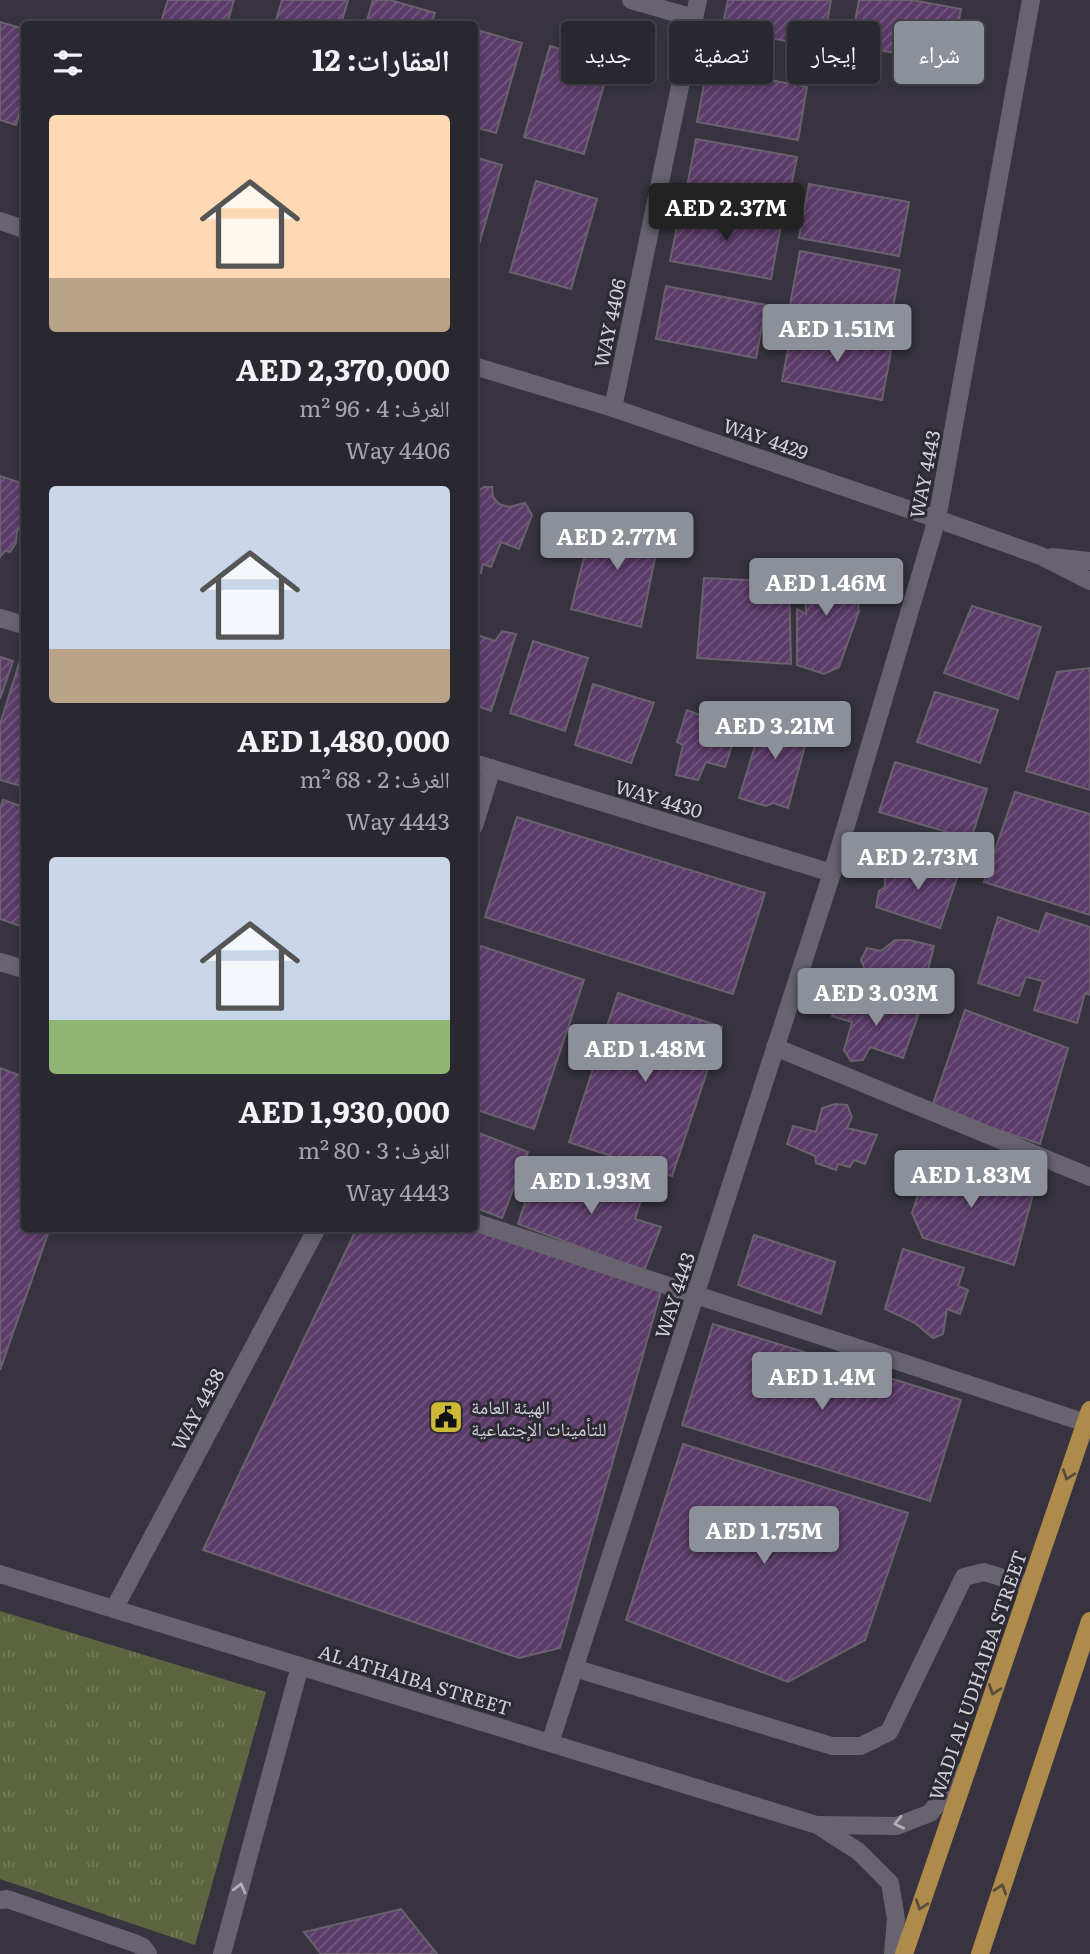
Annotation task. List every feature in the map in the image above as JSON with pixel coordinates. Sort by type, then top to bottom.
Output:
[{"type":"main road","name":"WADI AL UDHAIBA STREET","points":[[904,1954],[1088,1416]]},
{"type":"main road","points":[[980,1954],[1085,1651],[1090,1621]]},
{"type":"street","points":[[631,0],[696,9]]},
{"type":"street","name":"WAY 4443","points":[[550,1743],[832,873],[937,519],[1031,0]]},
{"type":"street","name":"WAY 4406","points":[[613,408],[696,9]]},
{"type":"street","points":[[0,221],[21,228]]},
{"type":"street","name":"WAY 4429","points":[[478,367],[613,408],[937,519],[1041,556],[1090,581]]},
{"type":"street","name":"WAY 4429","points":[[1041,556],[1090,561]]},
{"type":"street","points":[[0,618],[21,624]]},
{"type":"street","name":"WAY 4430","points":[[478,764],[832,873]]},
{"type":"street","points":[[478,813],[492,768]]},
{"type":"street","points":[[0,962],[21,968]]},
{"type":"street","points":[[775,1047],[1090,1177]]},
{"type":"street","points":[[478,1223],[696,1295],[1088,1416]]},
{"type":"street","name":"WAY 4438","points":[[114,1609],[315,1232]]},
{"type":"street","points":[[574,1668],[832,1746],[861,1746],[888,1732],[964,1577],[984,1572],[1030,1586]]},
{"type":"street","name":"AL ATHAIBA STREET","points":[[0,1574],[817,1825],[858,1851],[890,1883],[895,1919],[893,1954]]},
{"type":"street","points":[[222,1954],[300,1666]]},
{"type":"street","name":"AL ATHAIBA STREET","points":[[817,1825],[897,1826],[930,1813],[968,1767]]},
{"type":"street","points":[[0,1900],[7,1899],[137,1944],[148,1954]]},
{"type":"green space","points":[[0,1611],[266,1692],[195,1945],[0,1879]]},
{"type":"building","points":[[168,0],[234,0],[228,21],[161,21]]},
{"type":"building","points":[[282,0],[348,0],[342,21],[276,21]]},
{"type":"building","points":[[373,0],[390,0],[435,13],[432,21],[367,21]]},
{"type":"building","points":[[728,0],[831,0],[828,21],[787,21],[787,41],[773,39],[773,21],[724,21]]},
{"type":"building","points":[[859,0],[912,0],[961,9],[959,21],[894,21],[894,53],[880,50],[880,21],[855,21]]},
{"type":"building","points":[[0,22],[21,28],[21,107],[16,125],[0,120]]},
{"type":"building","points":[[478,30],[522,43],[496,133],[478,128]]},
{"type":"building","points":[[550,46],[561,49],[561,84],[604,84],[584,154],[524,137]]},
{"type":"building","points":[[773,81],[807,87],[798,140],[697,122],[704,84],[773,84]]},
{"type":"building","points":[[696,139],[797,157],[786,211],[686,193]]},
{"type":"building","points":[[478,158],[502,165],[478,248]]},
{"type":"building","points":[[536,181],[597,199],[571,289],[510,272]]},
{"type":"building","points":[[809,184],[909,202],[899,256],[799,238]]},
{"type":"building","points":[[681,207],[781,225],[771,279],[670,261]]},
{"type":"building","points":[[800,251],[900,270],[890,323],[790,305]]},
{"type":"building","points":[[666,286],[766,305],[756,358],[656,339]]},
{"type":"building","points":[[792,328],[892,346],[882,400],[782,381]]},
{"type":"building","points":[[0,476],[21,483],[21,526],[10,552],[5,551],[0,557]]},
{"type":"building","points":[[492,487],[493,497],[499,504],[509,507],[525,503],[532,515],[519,549],[501,542],[491,567],[483,564],[481,573],[478,572],[478,491]]},
{"type":"building","points":[[594,518],[660,533],[641,627],[571,609]]},
{"type":"building","points":[[804,560],[848,573],[856,591],[859,611],[839,667],[824,674],[797,665],[797,609],[806,614]]},
{"type":"building","points":[[704,578],[789,582],[791,664],[697,658]]},
{"type":"building","points":[[972,606],[1041,627],[1018,699],[944,673]]},
{"type":"building","points":[[502,631],[516,634],[491,711],[478,706],[478,635],[495,641]]},
{"type":"building","points":[[533,641],[588,658],[565,731],[510,713]]},
{"type":"building","points":[[0,657],[13,661],[0,699]]},
{"type":"building","points":[[21,664],[21,786],[0,780],[0,724]]},
{"type":"building","points":[[1090,668],[1090,790],[1026,771],[1057,672]]},
{"type":"building","points":[[593,684],[654,703],[631,763],[575,745]]},
{"type":"building","points":[[935,692],[998,710],[980,763],[917,742]]},
{"type":"building","points":[[708,706],[742,715],[725,767],[706,762],[698,780],[676,775],[683,745],[677,742],[687,710],[705,717]]},
{"type":"building","points":[[765,713],[811,724],[788,808],[773,803],[766,806],[739,798]]},
{"type":"building","points":[[895,762],[987,789],[971,839],[879,812]]},
{"type":"building","points":[[1015,792],[1090,814],[1090,915],[984,882]]},
{"type":"building","points":[[3,800],[21,806],[21,926],[0,919],[0,809]]},
{"type":"building","points":[[517,817],[765,893],[733,994],[485,917]]},
{"type":"building","points":[[902,857],[958,875],[940,928],[876,907],[879,891],[885,887],[885,877],[896,873]]},
{"type":"building","points":[[1046,913],[1090,927],[1090,995],[1085,993],[1077,1023],[1034,1010],[1043,981],[1026,977],[1019,996],[978,983],[998,917],[1039,932]]},
{"type":"building","points":[[895,940],[909,940],[934,946],[921,997],[896,985],[886,996],[859,987],[865,970],[861,960],[867,948],[881,951]]},
{"type":"building","points":[[481,946],[584,980],[534,1129],[478,1110],[478,954]]},
{"type":"building","points":[[618,993],[722,1027],[672,1176],[569,1142]]},
{"type":"building","points":[[838,999],[858,1005],[869,999],[919,1013],[903,1058],[870,1047],[863,1060],[851,1061],[844,1050],[852,1022],[832,1016]]},
{"type":"building","points":[[965,1010],[1068,1048],[1040,1144],[932,1107]]},
{"type":"building","points":[[0,1068],[21,1076],[21,1232],[49,1232],[0,1370]]},
{"type":"building","points":[[835,1104],[847,1105],[852,1117],[847,1128],[877,1135],[865,1164],[854,1160],[850,1167],[838,1164],[836,1170],[816,1163],[815,1156],[787,1144],[793,1126],[816,1132],[822,1108]]},
{"type":"building","points":[[478,1133],[528,1152],[502,1218],[478,1209]]},
{"type":"building","points":[[932,1151],[1033,1194],[1014,1265],[923,1238],[912,1213]]},
{"type":"building","points":[[553,1160],[643,1193],[635,1219],[661,1227],[644,1271],[518,1224],[529,1190],[544,1193]]},
{"type":"building","name":"الهيئة العامة للتأمينات الإجتماعية","points":[[478,1231],[663,1284],[560,1648],[519,1658],[203,1550],[355,1232]]},
{"type":"building","points":[[754,1235],[835,1262],[821,1314],[738,1285]]},
{"type":"building","points":[[903,1249],[964,1268],[958,1286],[968,1290],[960,1314],[947,1309],[943,1334],[933,1338],[915,1323],[885,1309]]},
{"type":"building","points":[[713,1324],[961,1400],[930,1501],[682,1425]]},
{"type":"building","points":[[683,1444],[908,1513],[865,1640],[788,1682],[626,1620]]},
{"type":"building","points":[[401,1909],[437,1954],[321,1954],[304,1932]]},
{"type":"place","name":"الهيئة العامة للتأمينات الإجتماعية","points":[[446,1417]]}]
